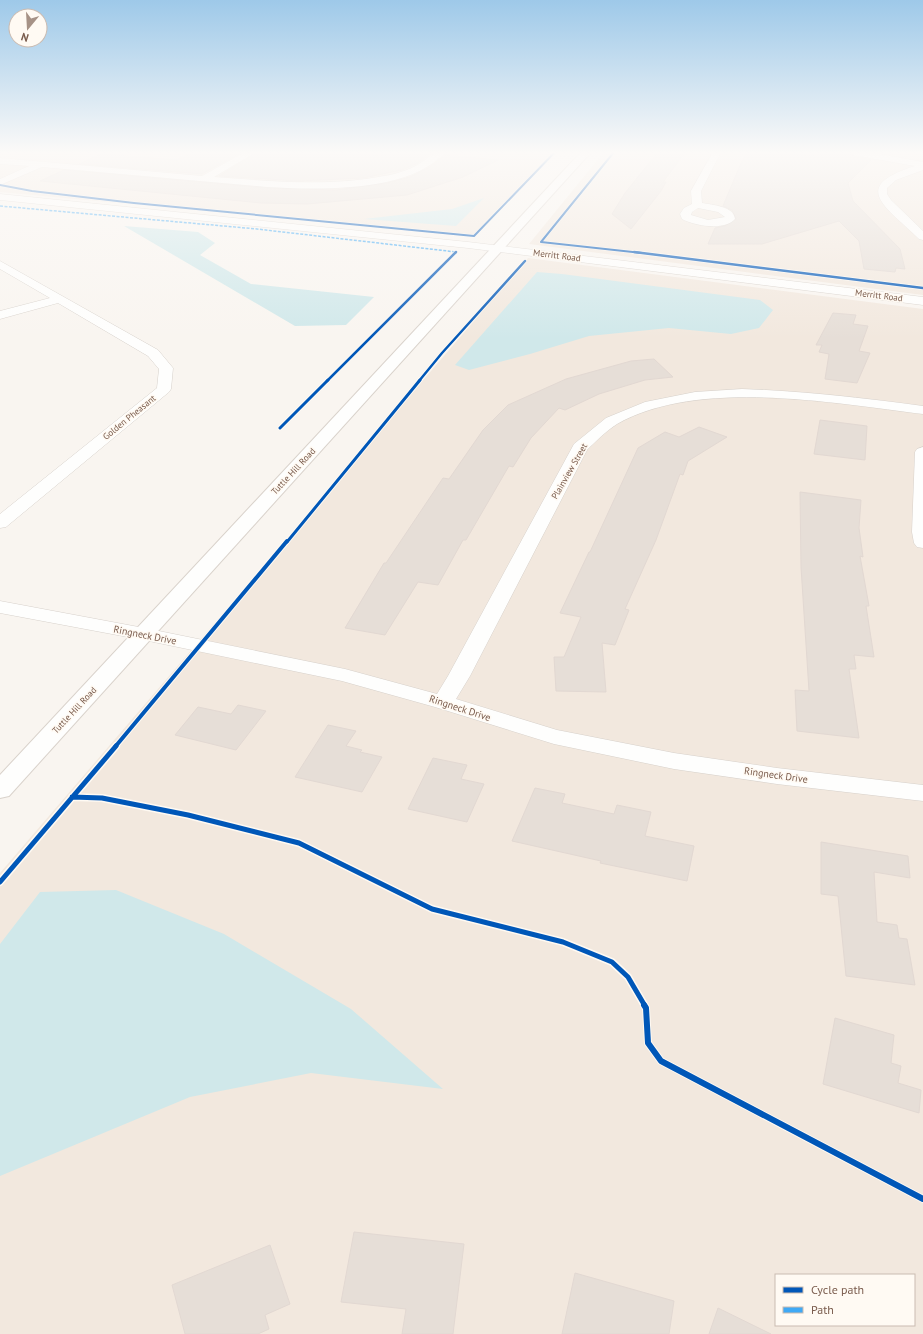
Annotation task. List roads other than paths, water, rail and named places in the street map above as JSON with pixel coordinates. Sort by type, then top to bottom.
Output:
[{"type":"main road","name":"Tuttle Hill Road","points":[[0,790],[530,214]]},
{"type":"street","name":"Merritt Road","points":[[169,214],[499,248],[923,301]]},
{"type":"street","points":[[900,214],[923,237]]},
{"type":"street","name":"Golden Pheasant","points":[[0,264],[154,353],[166,368],[164,389],[0,523]]},
{"type":"street","points":[[0,314],[60,299]]},
{"type":"street","name":"Plainview Street","points":[[443,702],[459,676],[580,447],[590,436],[603,426],[649,406],[683,398],[718,394],[788,394],[923,410]]},
{"type":"street","points":[[923,452],[921,532],[923,543]]},
{"type":"street","name":"Ringneck Drive","points":[[0,608],[144,634],[314,668],[443,702],[554,737],[667,759],[777,776],[923,793]]},
{"type":"water","points":[[406,214],[468,214],[456,226],[364,219]]},
{"type":"water","points":[[124,226],[198,232],[215,243],[200,255],[251,284],[374,297],[346,325],[295,326]]},
{"type":"water","points":[[537,272],[760,300],[773,310],[759,328],[731,334],[669,328],[589,336],[530,354],[469,370],[455,365]]},
{"type":"water","points":[[116,890],[224,934],[351,1009],[443,1089],[311,1073],[190,1097],[0,1176],[0,944],[40,892]]}]
